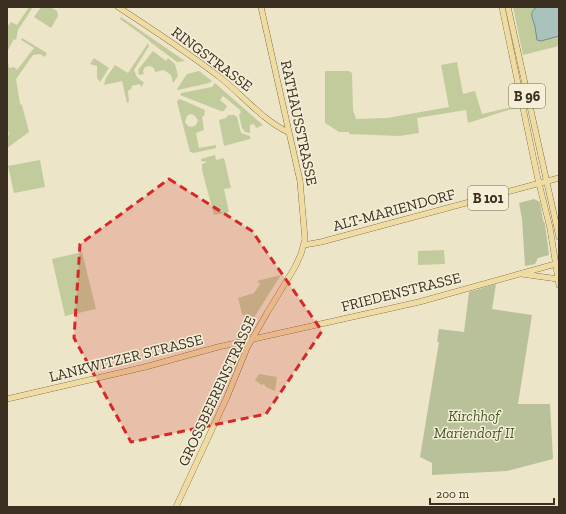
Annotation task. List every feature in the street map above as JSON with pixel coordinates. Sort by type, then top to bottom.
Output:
[{"type":"main road","name":"RINGSTRASSE","points":[[118,7],[218,76],[270,121],[288,132]]},
{"type":"main road","name":"RATHAUSSTRASSE","points":[[261,7],[301,186],[306,236],[304,245]]},
{"type":"main road","name":"B 96","points":[[502,7],[539,184],[550,228],[557,263],[558,282]]},
{"type":"main road","name":"B 96","points":[[508,7],[559,237]]},
{"type":"main road","name":"ALT-MARIENDORF","points":[[304,245],[321,242],[559,178]]},
{"type":"main road","name":"GROSSBEERENSTRASSE","points":[[176,507],[227,397],[251,340],[295,267],[304,245]]},
{"type":"main road","name":"FRIEDENSTRASSE","points":[[251,340],[419,302],[557,263]]},
{"type":"main road","points":[[519,274],[558,282]]},
{"type":"main road","name":"LANKWITZER STRASSE","points":[[7,399],[125,372],[218,347],[251,340]]},
{"type":"highlighted area","points":[[169,179],[252,231],[322,331],[266,414],[131,442],[74,338],[80,244]]},
{"type":"green space","points":[[29,7],[33,7],[18,30],[16,40],[14,39],[7,52],[7,27],[11,22],[17,25]]},
{"type":"green space","points":[[41,7],[50,7],[57,11],[58,16],[51,28],[34,17]]},
{"type":"green space","points":[[513,7],[559,7],[559,46],[523,55]]},
{"type":"green space","points":[[121,17],[185,61],[177,62],[120,19]]},
{"type":"green space","points":[[22,38],[47,53],[45,57],[40,54],[33,55],[16,79],[20,104],[22,105],[29,132],[7,148],[7,138],[9,134],[7,127],[7,56],[9,68],[14,67],[17,70],[34,48],[21,40]]},
{"type":"green space","points":[[148,43],[149,46],[134,70],[137,77],[144,83],[141,87],[140,84],[131,86],[132,88],[128,91],[129,102],[127,103],[122,81],[104,85],[106,78],[115,65],[128,73]]},
{"type":"green space","points":[[153,51],[166,61],[168,58],[175,64],[178,76],[173,83],[171,75],[164,70],[155,72],[154,68],[150,66],[145,67],[143,71],[144,74],[139,75],[138,70]]},
{"type":"green space","points":[[94,58],[109,68],[100,82],[97,78],[97,66],[90,64]]},
{"type":"green space","points":[[457,62],[463,94],[475,91],[482,114],[517,106],[517,108],[468,123],[466,110],[417,118],[419,133],[400,136],[349,134],[349,132],[339,132],[325,123],[325,71],[349,71],[352,73],[353,110],[356,119],[387,118],[449,107],[441,65]]},
{"type":"green space","points":[[199,71],[212,81],[209,83],[177,89],[187,74]]},
{"type":"green space","points":[[215,83],[263,125],[256,128],[254,124],[250,125],[250,133],[245,132],[242,128],[239,115],[241,112],[240,110],[223,96],[220,100],[227,106],[224,111],[221,111],[180,95],[181,93],[212,87]]},
{"type":"green space","points":[[180,99],[205,110],[204,116],[202,117],[204,130],[196,133],[199,148],[216,145],[216,148],[194,153],[190,152],[177,101]],"holes":[[[190,114],[194,115],[198,120],[196,125],[192,127],[188,126],[185,122],[187,116]]]},
{"type":"green space","points":[[228,115],[234,115],[237,117],[241,133],[250,136],[250,139],[224,146],[219,120],[226,118]]},
{"type":"green space","points":[[215,155],[216,160],[224,158],[231,188],[224,189],[229,212],[214,215],[202,170],[202,164],[207,162],[201,161],[201,159]]},
{"type":"green space","points":[[40,160],[45,187],[14,193],[8,166]]},
{"type":"green space","points":[[534,199],[540,202],[545,224],[549,255],[538,258],[535,264],[525,266],[522,219],[519,203]]},
{"type":"green space","points":[[444,250],[445,264],[418,265],[418,251]]},
{"type":"green space","points":[[82,252],[96,309],[65,316],[52,259]]},
{"type":"green space","points":[[281,275],[253,319],[242,314],[238,298],[254,293],[260,284],[257,281]]},
{"type":"green space","name":"Kirchhof Mariendorf II","points":[[496,284],[492,309],[532,315],[518,404],[550,404],[553,459],[507,471],[432,475],[432,463],[420,457],[439,342],[437,342],[439,329],[464,332],[469,292]]},
{"type":"green space","points":[[259,374],[277,377],[275,391],[266,387],[264,384],[261,385],[255,380]]},
{"type":"water","points":[[537,7],[559,7],[559,36],[541,41],[537,40],[532,14],[534,9]]}]
